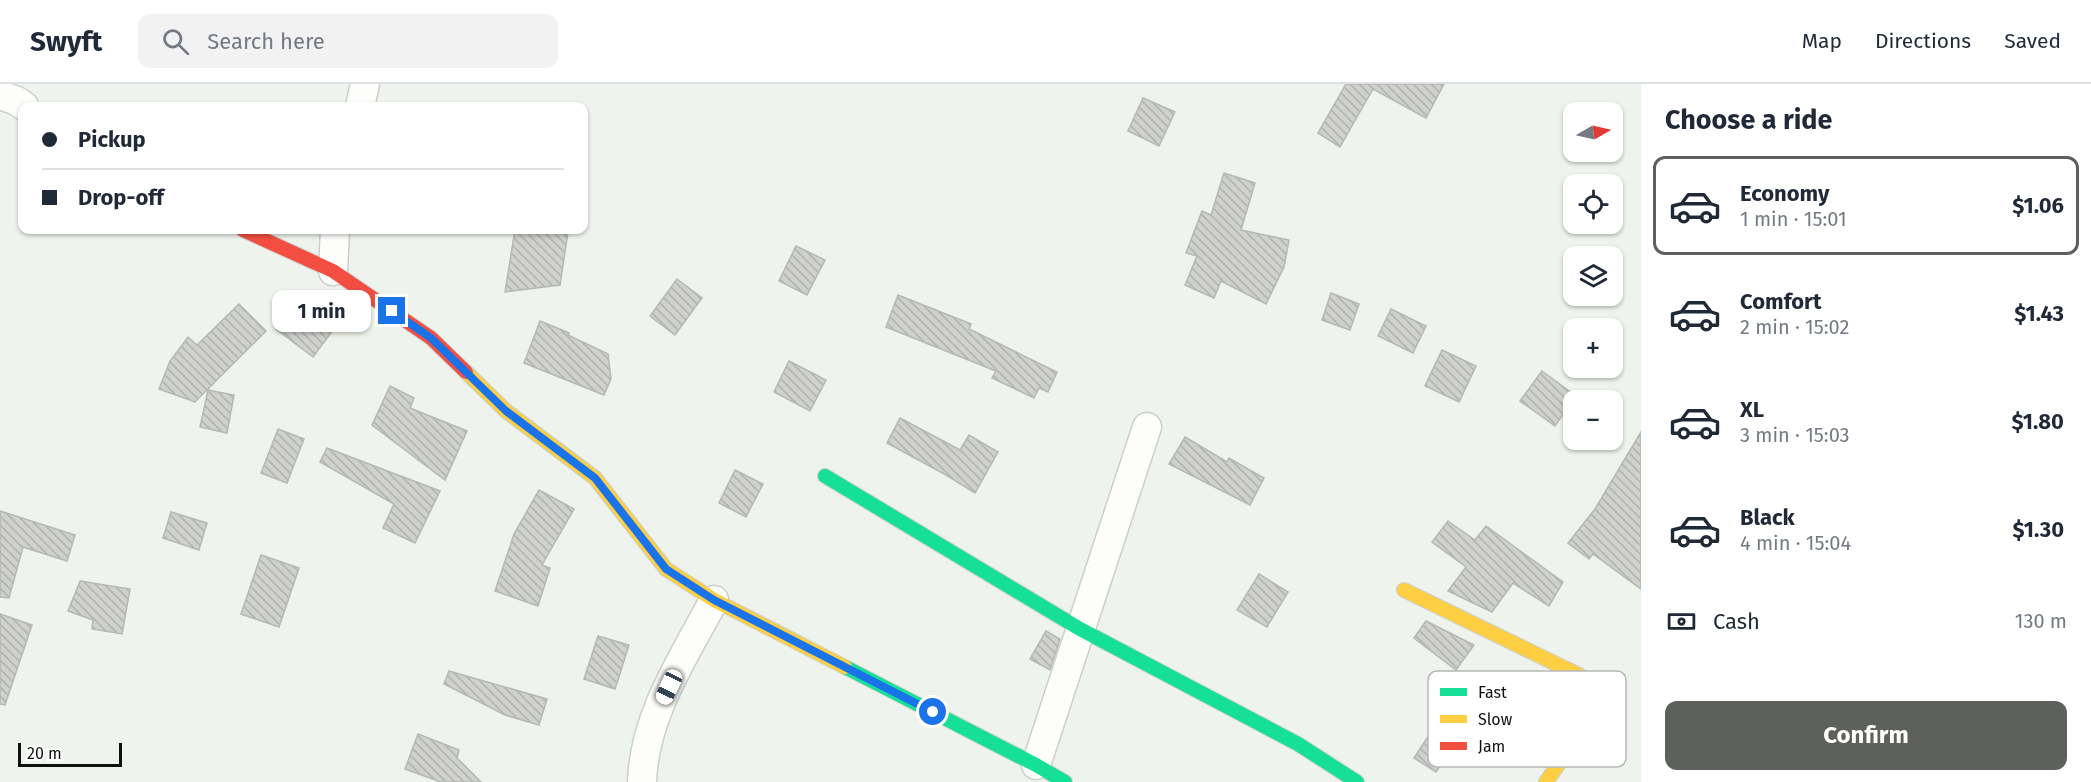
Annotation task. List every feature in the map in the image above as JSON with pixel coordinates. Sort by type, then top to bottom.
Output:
[{"type":"street","points":[[361,102],[365,84]]},
{"type":"street","points":[[252,234],[333,271],[431,338],[506,411],[595,478],[666,569],[714,600],[1065,782]]},
{"type":"street","points":[[333,271],[334,234]]},
{"type":"street","points":[[1036,765],[1147,427]]},
{"type":"street","points":[[825,476],[1080,629],[1298,744],[1357,782]]},
{"type":"street","points":[[1404,590],[1571,671]]},
{"type":"street","points":[[642,782],[643,758],[648,734],[714,600]]},
{"type":"street","points":[[1546,782],[1556,767]]},
{"type":"building","points":[[1346,84],[1444,84],[1426,118],[1373,89],[1340,147],[1318,133]]},
{"type":"building","points":[[1143,98],[1175,112],[1159,146],[1128,131]]},
{"type":"building","points":[[1224,173],[1255,183],[1241,230],[1289,240],[1284,267],[1266,304],[1221,281],[1214,298],[1185,285],[1197,256],[1186,253],[1202,211],[1211,215]]},
{"type":"building","points":[[514,234],[568,234],[560,285],[505,292]]},
{"type":"building","points":[[796,246],[825,260],[807,295],[779,281]]},
{"type":"building","points":[[677,279],[702,298],[675,335],[650,316]]},
{"type":"building","points":[[1331,293],[1359,304],[1350,330],[1322,320]]},
{"type":"building","points":[[898,295],[971,324],[969,329],[1057,372],[1048,392],[1039,388],[1034,398],[992,378],[996,371],[886,327]]},
{"type":"building","points":[[239,304],[266,331],[195,402],[159,389],[170,361],[188,337],[197,345]]},
{"type":"building","points":[[293,304],[331,333],[313,357],[276,329]]},
{"type":"building","points":[[1391,309],[1426,326],[1413,353],[1378,336]]},
{"type":"building","points":[[540,321],[569,333],[568,335],[608,354],[611,379],[604,395],[524,363]]},
{"type":"building","points":[[1442,350],[1476,366],[1459,402],[1425,386]]},
{"type":"building","points":[[789,361],[826,380],[810,411],[774,392]]},
{"type":"building","points":[[1542,371],[1568,390],[1563,390],[1563,415],[1555,426],[1520,401]]},
{"type":"building","points":[[390,386],[414,398],[410,408],[467,431],[445,480],[372,425]]},
{"type":"building","points":[[208,390],[234,395],[227,433],[200,427]]},
{"type":"building","points":[[900,418],[960,450],[969,435],[998,452],[975,493],[887,443]]},
{"type":"building","points":[[278,429],[304,439],[287,483],[261,473]]},
{"type":"building","points":[[1641,432],[1641,589],[1593,554],[1589,559],[1568,543],[1595,509]]},
{"type":"building","points":[[1185,437],[1227,462],[1229,458],[1264,478],[1250,505],[1169,464]]},
{"type":"building","points":[[327,448],[440,491],[415,543],[383,528],[394,504],[320,462]]},
{"type":"building","points":[[735,470],[763,484],[746,517],[719,503]]},
{"type":"building","points":[[539,490],[574,509],[542,565],[550,568],[538,606],[495,591],[514,534]]},
{"type":"building","points":[[0,511],[75,535],[67,561],[23,547],[9,598],[0,597]]},
{"type":"building","points":[[171,512],[207,523],[199,550],[163,538]]},
{"type":"building","points":[[1448,521],[1475,540],[1486,526],[1563,582],[1549,606],[1513,583],[1492,612],[1448,591],[1466,567],[1432,542]]},
{"type":"building","points":[[261,555],[299,568],[279,627],[241,614]]},
{"type":"building","points":[[1259,574],[1288,592],[1267,627],[1237,610]]},
{"type":"building","points":[[80,581],[130,589],[122,634],[92,629],[93,620],[68,611]]},
{"type":"building","points":[[0,614],[32,625],[5,705],[0,704]]},
{"type":"building","points":[[1426,621],[1474,645],[1456,670],[1414,638]]},
{"type":"building","points":[[1046,631],[1060,639],[1050,670],[1030,659]]},
{"type":"building","points":[[598,636],[629,645],[615,689],[584,679]]},
{"type":"building","points":[[449,671],[547,699],[539,725],[505,715],[444,684]]},
{"type":"building","points":[[418,734],[459,750],[457,758],[481,782],[441,782],[405,769]]},
{"type":"building","points":[[1428,736],[1428,767],[1414,758]]},
{"type":"building","points":[[1428,767],[1439,767],[1436,772]]},
{"type":"traffic: fast","points":[[825,476],[1080,629],[1298,744],[1357,782]]},
{"type":"traffic: fast","points":[[845,667],[1065,782]]},
{"type":"traffic: slow","points":[[466,372],[506,411],[595,478],[666,569],[714,600],[845,667]]},
{"type":"traffic: slow","points":[[1404,590],[1571,671]]},
{"type":"traffic: slow","points":[[1546,782],[1556,767]]},
{"type":"traffic: jam","points":[[252,234],[333,271],[431,338],[466,372]]},
{"type":"route","points":[[392,311],[431,338],[506,411],[595,478],[666,569],[714,600],[933,712]]}]
